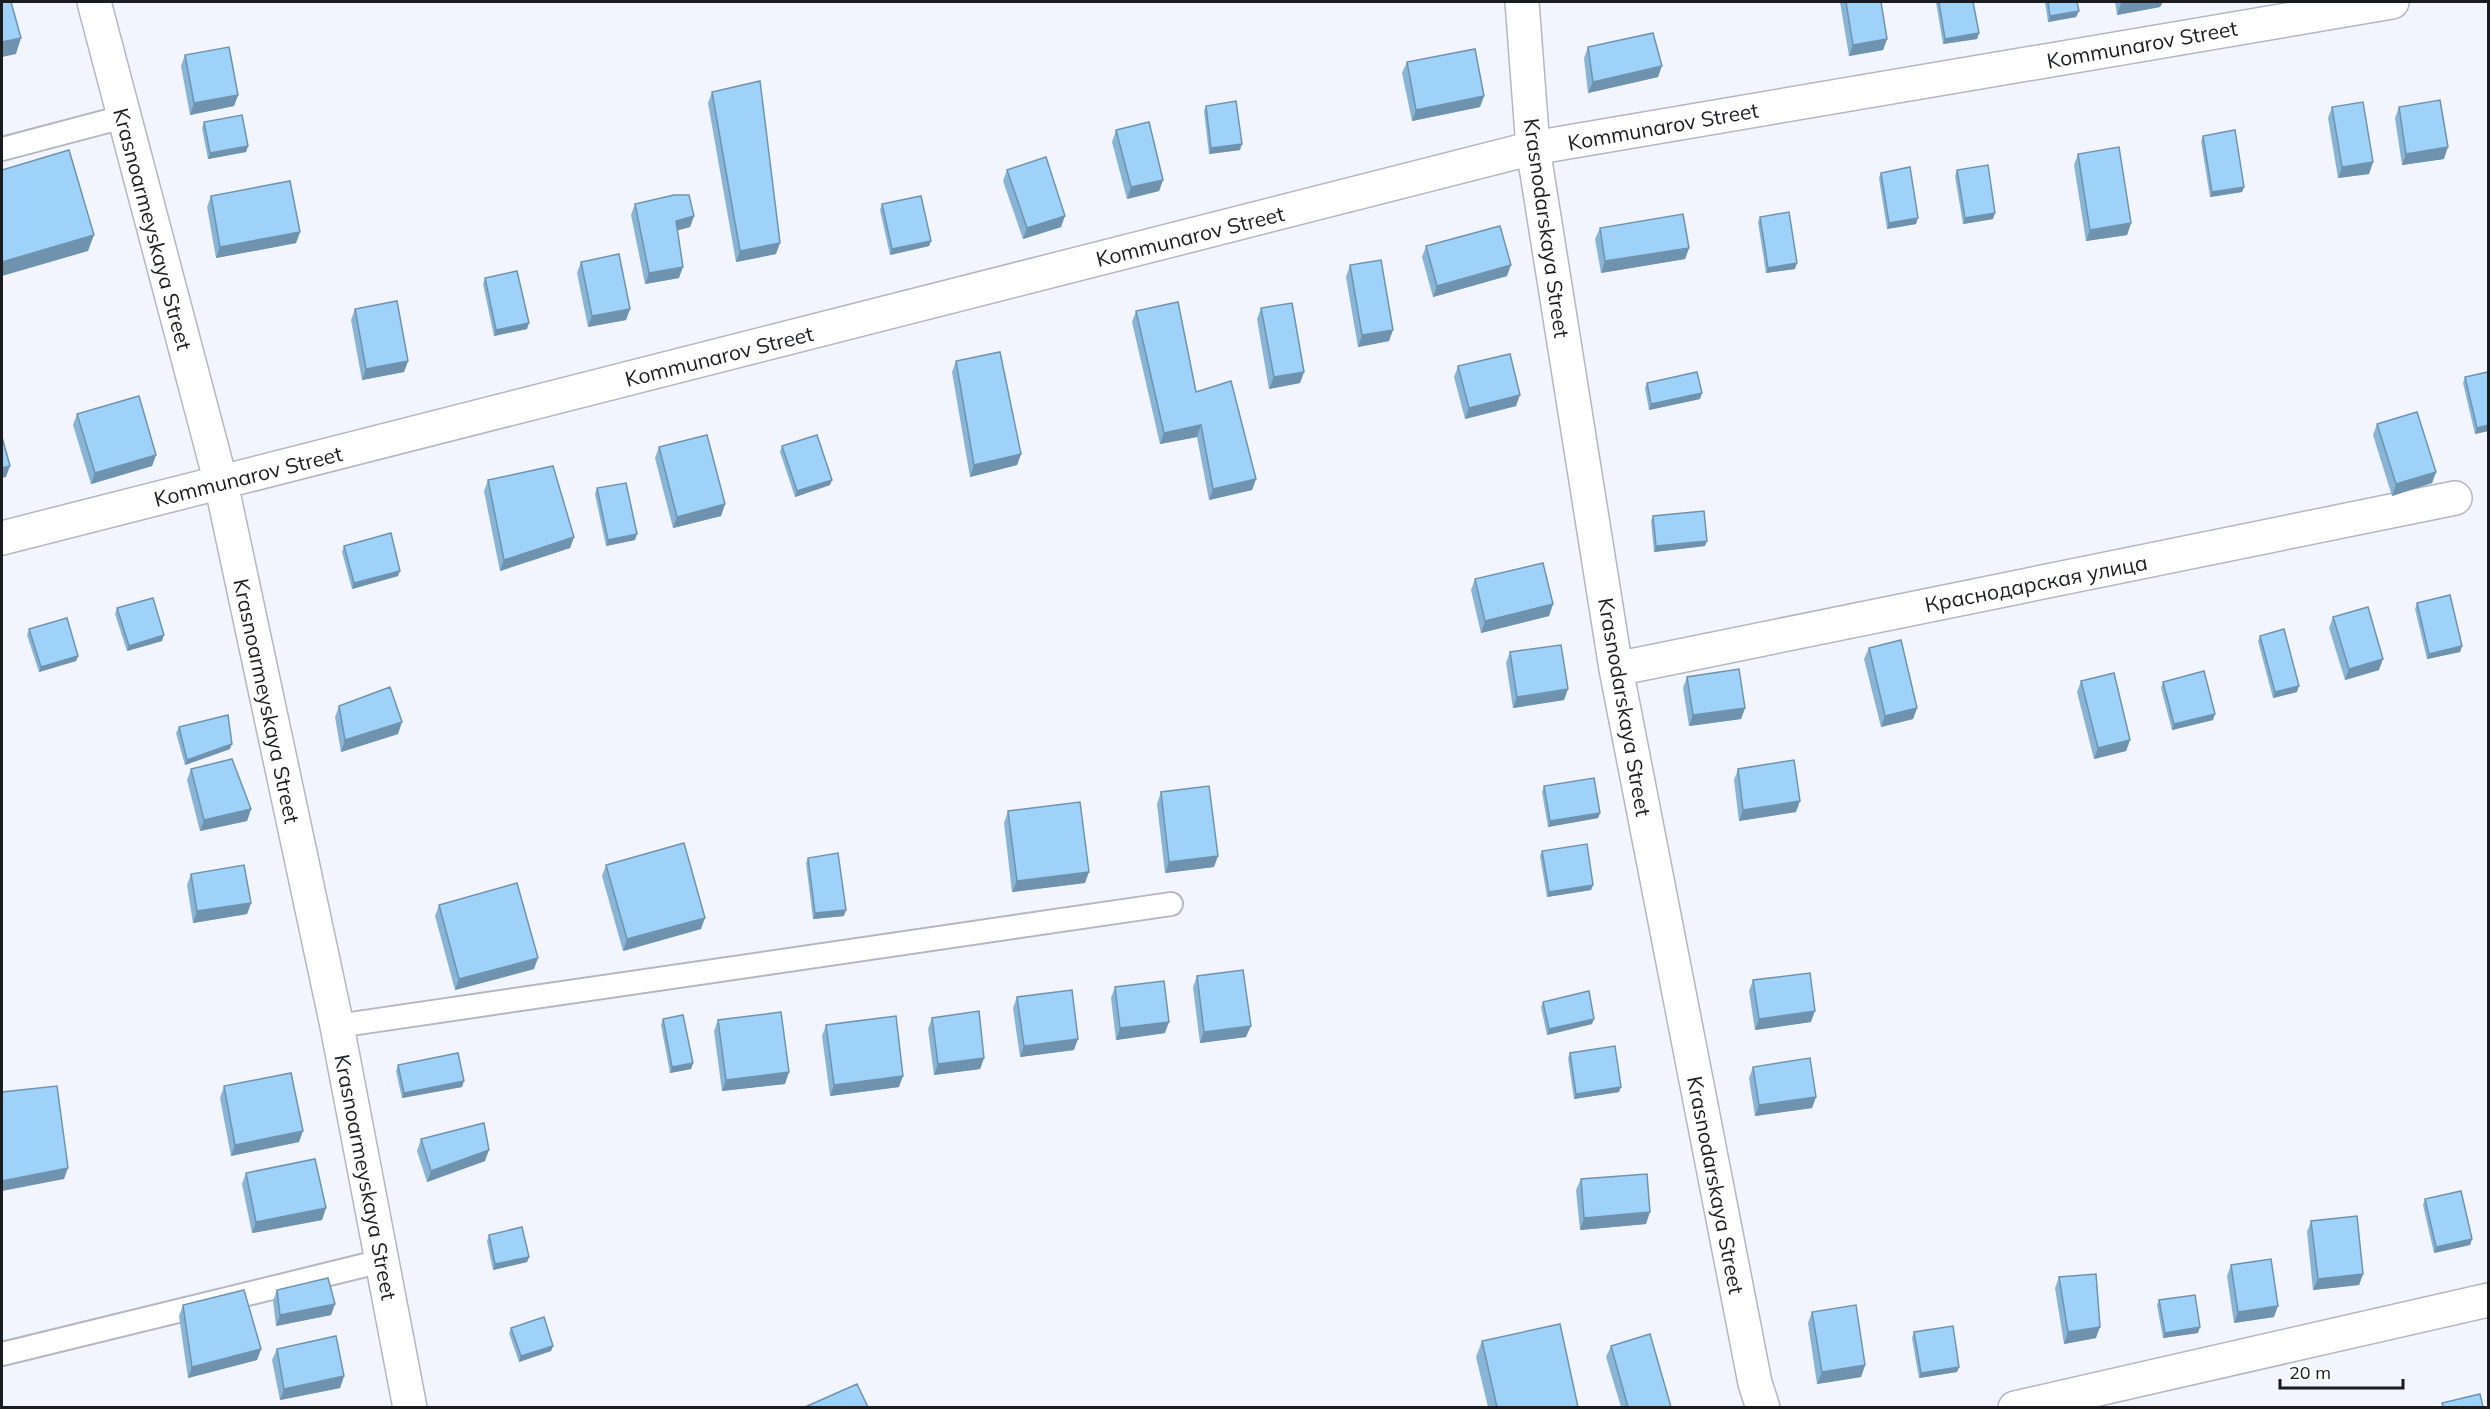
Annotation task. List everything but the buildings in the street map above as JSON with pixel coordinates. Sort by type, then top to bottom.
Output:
[{"type":"street","name":"Krasnoarmeyskaya Street","points":[[94,2],[221,483],[337,1026],[410,1407]]},
{"type":"street","name":"Krasnodarskaya Street","points":[[1522,2],[1533,148],[1616,669],[1753,1371],[1763,1407]]},
{"type":"street","name":"Kommunarov Street","points":[[2,538],[1533,148],[2392,2]]},
{"type":"street","name":"Краснодарская улица","points":[[1616,669],[2455,498]]},
{"type":"street","points":[[2015,1407],[2488,1299]]},
{"type":"lane","points":[[2,149],[123,117]]},
{"type":"lane","points":[[337,1026],[1171,904]]},
{"type":"lane","points":[[2,1354],[382,1261]]}]
